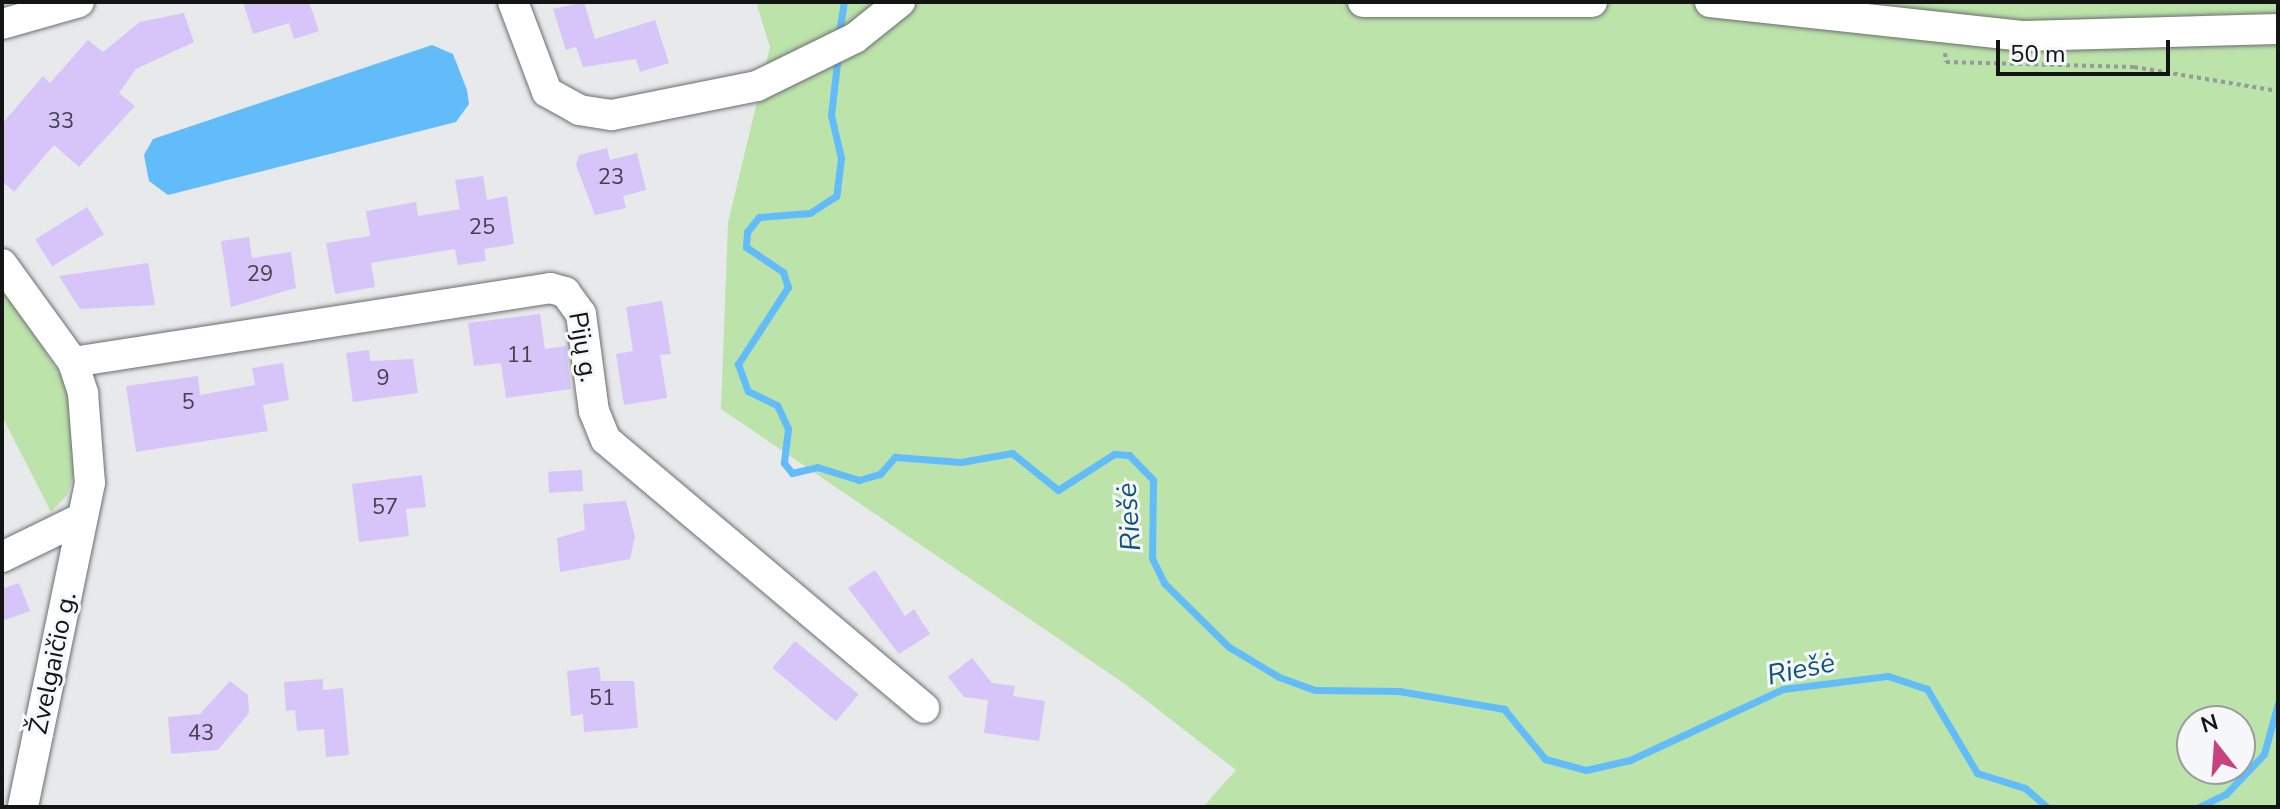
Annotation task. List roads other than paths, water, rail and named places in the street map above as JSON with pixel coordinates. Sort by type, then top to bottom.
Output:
[{"type":"street","points":[[2,24],[79,2]]},
{"type":"street","points":[[513,2],[547,92],[579,110],[659,111],[788,71],[855,38],[900,2]]},
{"type":"street","points":[[1363,2],[1592,2]]},
{"type":"street","points":[[1710,2],[1943,31],[2082,39],[2278,29]]},
{"type":"street","points":[[2,264],[73,362]]},
{"type":"street","name":"Pijų g.","points":[[73,362],[550,288],[565,292],[581,314],[594,411],[606,440],[924,708]]},
{"type":"street","name":"Žvelgaičio g.","points":[[23,807],[90,483],[83,393],[73,362]]},
{"type":"street","points":[[2,557],[82,518]]},
{"type":"water","points":[[432,45],[453,54],[467,90],[469,104],[456,122],[168,195],[149,181],[144,155],[153,139]]},
{"type":"waterway","name":"Riešė","points":[[838,39],[844,2]]},
{"type":"waterway","name":"Riešė","points":[[838,55],[831,115],[841,158],[836,196],[810,213],[759,217],[747,232],[746,247],[783,272],[788,287],[738,364],[748,391],[777,405],[788,429],[784,463],[792,473],[817,467],[859,480],[880,474],[895,457],[961,462],[1012,453],[1058,490],[1114,454],[1129,455],[1153,480],[1152,558],[1164,583],[1229,647],[1279,677],[1315,690],[1399,691],[1504,709],[1545,759],[1586,770],[1630,760],[1783,689],[1888,676],[1927,689],[1977,773],[2025,788],[2047,807]]},
{"type":"waterway","name":"Riešė","points":[[2199,807],[2226,794],[2264,754],[2278,703]]}]
